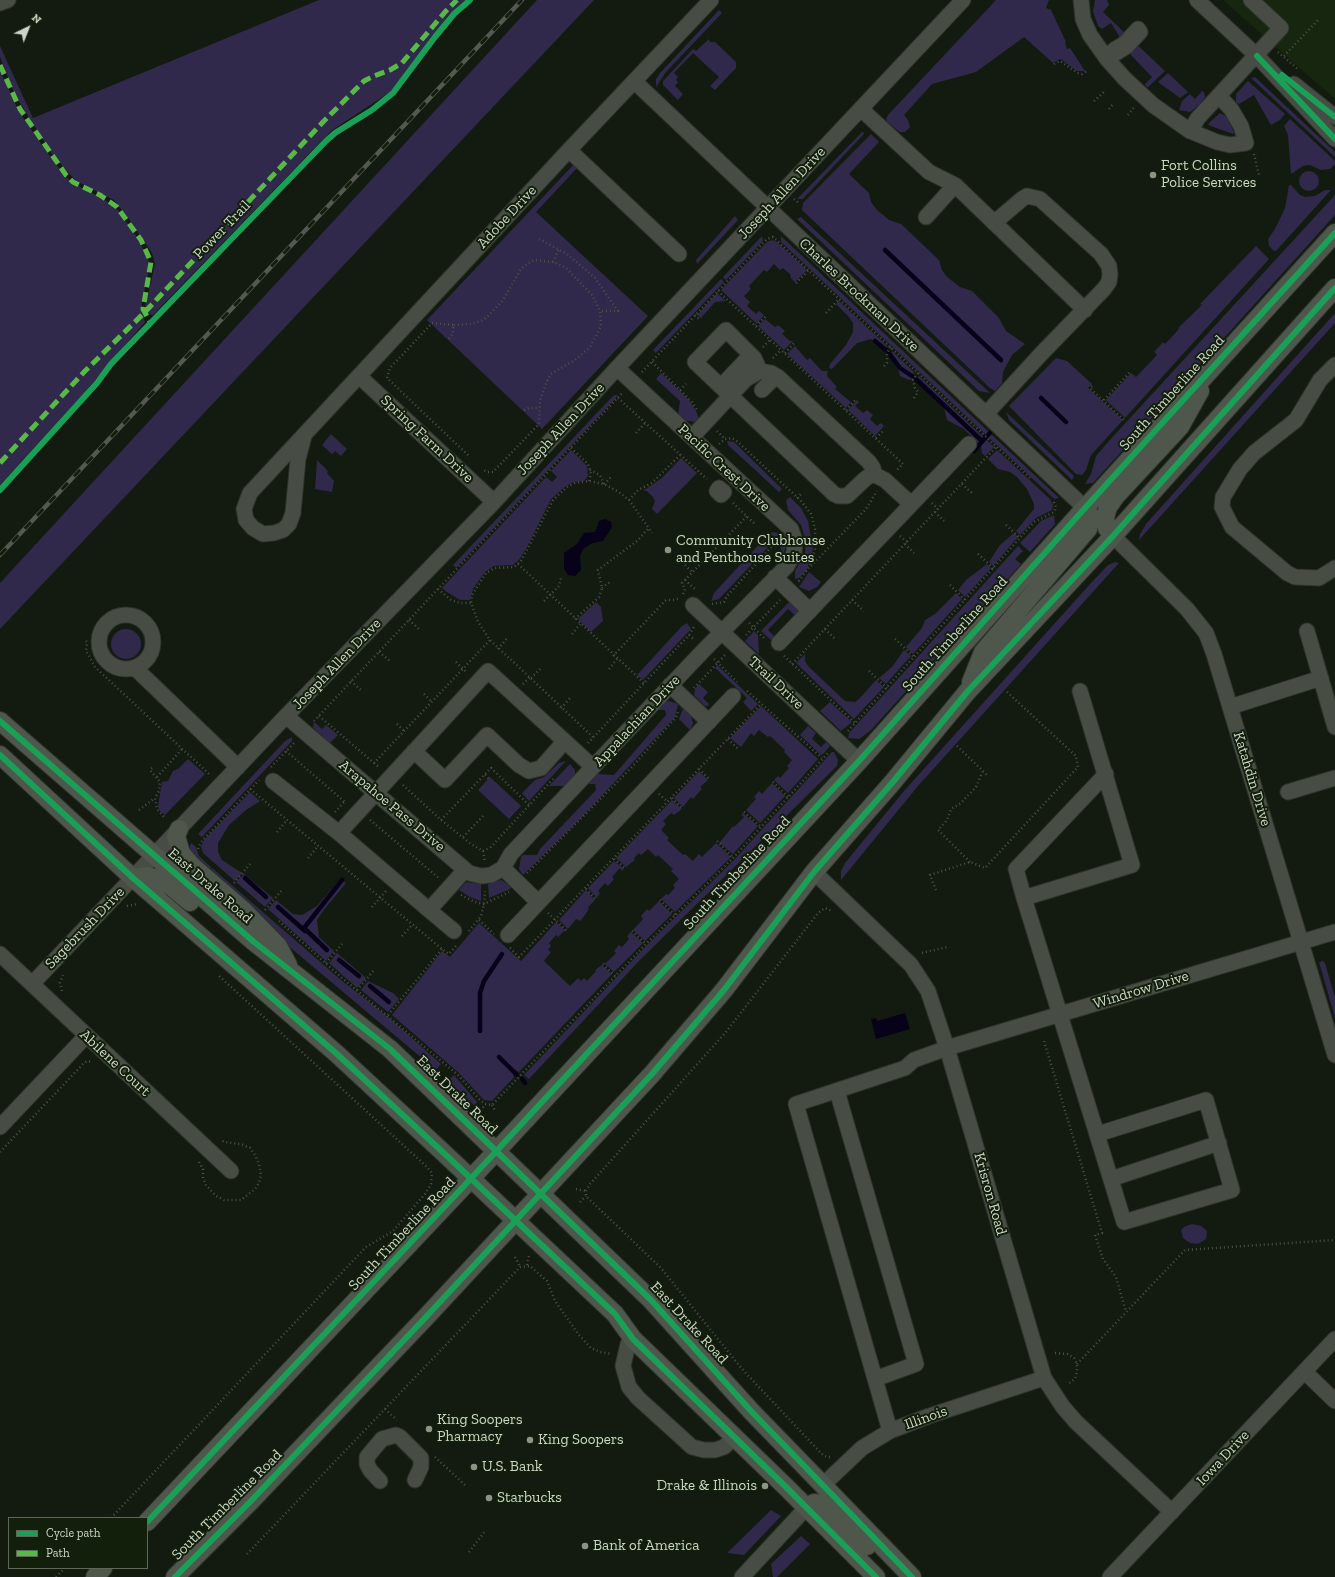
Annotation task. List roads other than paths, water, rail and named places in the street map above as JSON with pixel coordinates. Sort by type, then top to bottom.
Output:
[{"type":"main road","name":"South Timberline Road","points":[[148,1521],[471,1179],[859,760],[1335,233]]},
{"type":"main road","name":"South Timberline Road","points":[[175,1577],[249,1504],[516,1222],[663,1062],[724,990],[814,872],[892,783],[967,692],[1113,536],[1335,288]]},
{"type":"main road","points":[[1113,536],[1107,528],[1105,518],[1108,507],[1114,497],[1180,427],[1213,367]]},
{"type":"main road","points":[[967,692],[983,652],[1088,529],[1092,517],[1085,508]]},
{"type":"main road","name":"East Drake Road","points":[[0,722],[254,942],[390,1049],[651,1300],[751,1411],[824,1484],[912,1577]]},
{"type":"main road","points":[[0,743],[20,755],[65,791],[140,858],[145,859],[155,855]]},
{"type":"main road","points":[[0,755],[133,878],[337,1054],[471,1179],[614,1314],[633,1339],[807,1507],[876,1577]]},
{"type":"main road","points":[[172,824],[181,853],[191,865],[243,910],[278,946],[289,970]]},
{"type":"main road","points":[[133,878],[148,876],[172,886],[212,921],[249,948],[289,970]]},
{"type":"main road","points":[[807,1507],[814,1503],[823,1504],[901,1577]]},
{"type":"main road","points":[[95,1577],[102,1569]]},
{"type":"street","points":[[0,3],[8,0]]},
{"type":"street","name":"Adobe Drive","points":[[304,436],[298,459],[293,513],[289,524],[283,530],[274,534],[263,534],[253,528],[246,520],[244,509],[246,502],[257,486],[569,150],[711,0]]},
{"type":"street","name":"Joseph Allen Drive","points":[[155,855],[172,824],[238,767],[494,502],[617,368],[963,0]]},
{"type":"street","points":[[1081,0],[1083,19],[1090,35],[1107,59],[1130,84],[1153,105],[1190,131],[1224,144],[1230,145],[1246,143],[1241,126],[1231,109],[1219,96]]},
{"type":"street","points":[[1197,0],[1257,56],[1335,139]]},
{"type":"street","points":[[1190,131],[1198,118],[1257,56],[1281,28],[1252,0]]},
{"type":"street","points":[[1257,56],[1335,118]]},
{"type":"street","name":"Charles Brockman Drive","points":[[634,81],[1085,508]]},
{"type":"street","points":[[861,109],[929,172],[955,185],[1085,310]]},
{"type":"street","points":[[569,150],[679,254]]},
{"type":"street","points":[[926,217],[955,185]]},
{"type":"street","points":[[986,414],[1041,354],[1085,310],[1109,282],[1110,274],[1108,266],[1101,254],[1046,204],[1034,197],[1027,196],[1022,199],[994,223]]},
{"type":"street","points":[[760,371],[754,358],[726,330],[695,362],[729,389],[745,409],[838,496],[847,496],[869,476],[876,482]]},
{"type":"street","points":[[1335,365],[1320,380],[1296,420],[1254,453],[1240,469],[1223,497],[1222,507],[1232,527],[1286,573],[1295,577],[1320,578],[1335,568]]},
{"type":"street","name":"Pacific Crest Drive","points":[[617,368],[791,529],[795,541],[794,553],[787,566],[775,577]]},
{"type":"street","points":[[692,438],[729,389],[760,371],[772,373],[869,462],[873,468],[876,482]]},
{"type":"street","name":"Spring Farm Drive","points":[[360,376],[494,502]]},
{"type":"street","points":[[745,409],[776,376]]},
{"type":"street","points":[[777,647],[969,444]]},
{"type":"street","points":[[876,482],[885,480],[911,504]]},
{"type":"street","name":"Katahdin Drive","points":[[1113,536],[1187,609],[1206,633],[1302,942],[1335,1056]]},
{"type":"street","points":[[775,577],[810,611]]},
{"type":"street","name":"Appalachian Drive","points":[[503,868],[511,854],[670,685],[775,577]]},
{"type":"street","name":"Trail Drive","points":[[693,605],[859,760]]},
{"type":"street","points":[[1307,631],[1335,727]]},
{"type":"street","points":[[135,668],[238,767]]},
{"type":"street","points":[[339,833],[488,671],[593,767]]},
{"type":"street","points":[[1230,707],[1320,678]]},
{"type":"street","points":[[670,685],[709,722]]},
{"type":"street","points":[[504,939],[542,906],[739,689]]},
{"type":"street","points":[[1024,898],[1132,865],[1080,691]]},
{"type":"street","name":"Arapahoe Pass Drive","points":[[286,716],[473,876],[491,875],[503,868]]},
{"type":"street","points":[[414,751],[445,780],[487,735],[519,765],[530,771],[541,768],[564,742]]},
{"type":"street","points":[[1098,1134],[1206,1100],[1232,1190],[1124,1222],[1024,898],[1016,869],[1106,774]]},
{"type":"street","points":[[268,775],[339,833],[454,932]]},
{"type":"street","points":[[1288,792],[1335,778]]},
{"type":"street","name":"Sagebrush Drive","points":[[32,984],[155,855]]},
{"type":"street","points":[[503,868],[542,906]]},
{"type":"street","points":[[429,910],[465,870]]},
{"type":"street","name":"Krisron Road","points":[[814,872],[911,965],[928,991],[947,1048],[1044,1378],[1063,1407],[1076,1422],[1172,1512]]},
{"type":"street","name":"Windrow Drive","points":[[875,1378],[796,1104],[905,1068],[914,1060],[947,1048],[1335,932]]},
{"type":"street","name":"Abilene Court","points":[[0,954],[231,1171]]},
{"type":"street","points":[[0,1127],[86,1036]]},
{"type":"street","points":[[837,1091],[916,1364],[875,1378],[890,1431]]},
{"type":"street","points":[[1111,1179],[1219,1144]]},
{"type":"street","points":[[633,1339],[628,1344],[623,1366],[629,1387],[638,1398],[692,1446],[704,1450],[715,1450],[724,1447],[735,1437]]},
{"type":"street","name":"Iowa Drive","points":[[1110,1577],[1335,1339]]},
{"type":"street","points":[[1304,1372],[1335,1400]]},
{"type":"street","name":"Illinois","points":[[824,1484],[862,1448],[890,1431],[929,1416],[1044,1378]]},
{"type":"street","points":[[380,1481],[370,1470],[367,1464],[367,1458],[382,1439],[396,1435],[400,1437],[421,1458],[421,1467],[415,1480]]},
{"type":"street","points":[[742,1577],[807,1507]]},
{"type":"waterway","points":[[885,250],[1001,360]]},
{"type":"waterway","points":[[875,341],[886,350]]},
{"type":"waterway","points":[[889,353],[900,368],[912,376]]},
{"type":"waterway","points":[[916,379],[982,441]]},
{"type":"waterway","points":[[1041,398],[1066,422]]},
{"type":"waterway","points":[[974,451],[985,438]]},
{"type":"waterway","points":[[245,878],[266,897]]},
{"type":"waterway","points":[[327,950],[304,928],[342,880]]},
{"type":"waterway","points":[[278,907],[305,931]]},
{"type":"waterway","points":[[480,1031],[480,993],[484,981],[502,954]]},
{"type":"waterway","points":[[339,960],[359,976]]},
{"type":"waterway","points":[[370,986],[389,1002]]},
{"type":"waterway","points":[[499,1057],[517,1075]]},
{"type":"waterway","points":[[522,1079],[525,1083]]},
{"type":"railway","points":[[0,555],[522,0]]},
{"type":"place","name":"Fort Collins Police Services","points":[[1153,175]]},
{"type":"place","name":"Community Clubhouse and Penthouse Suites","points":[[668,550]]},
{"type":"place","name":"King Soopers Pharmacy","points":[[429,1429]]},
{"type":"place","name":"King Soopers","points":[[530,1440]]},
{"type":"place","name":"U.S. Bank","points":[[474,1467]]},
{"type":"place","name":"Drake & Illinois","points":[[765,1486]]},
{"type":"place","name":"Starbucks","points":[[489,1498]]},
{"type":"place","name":"Bank of America","points":[[585,1546]]}]
